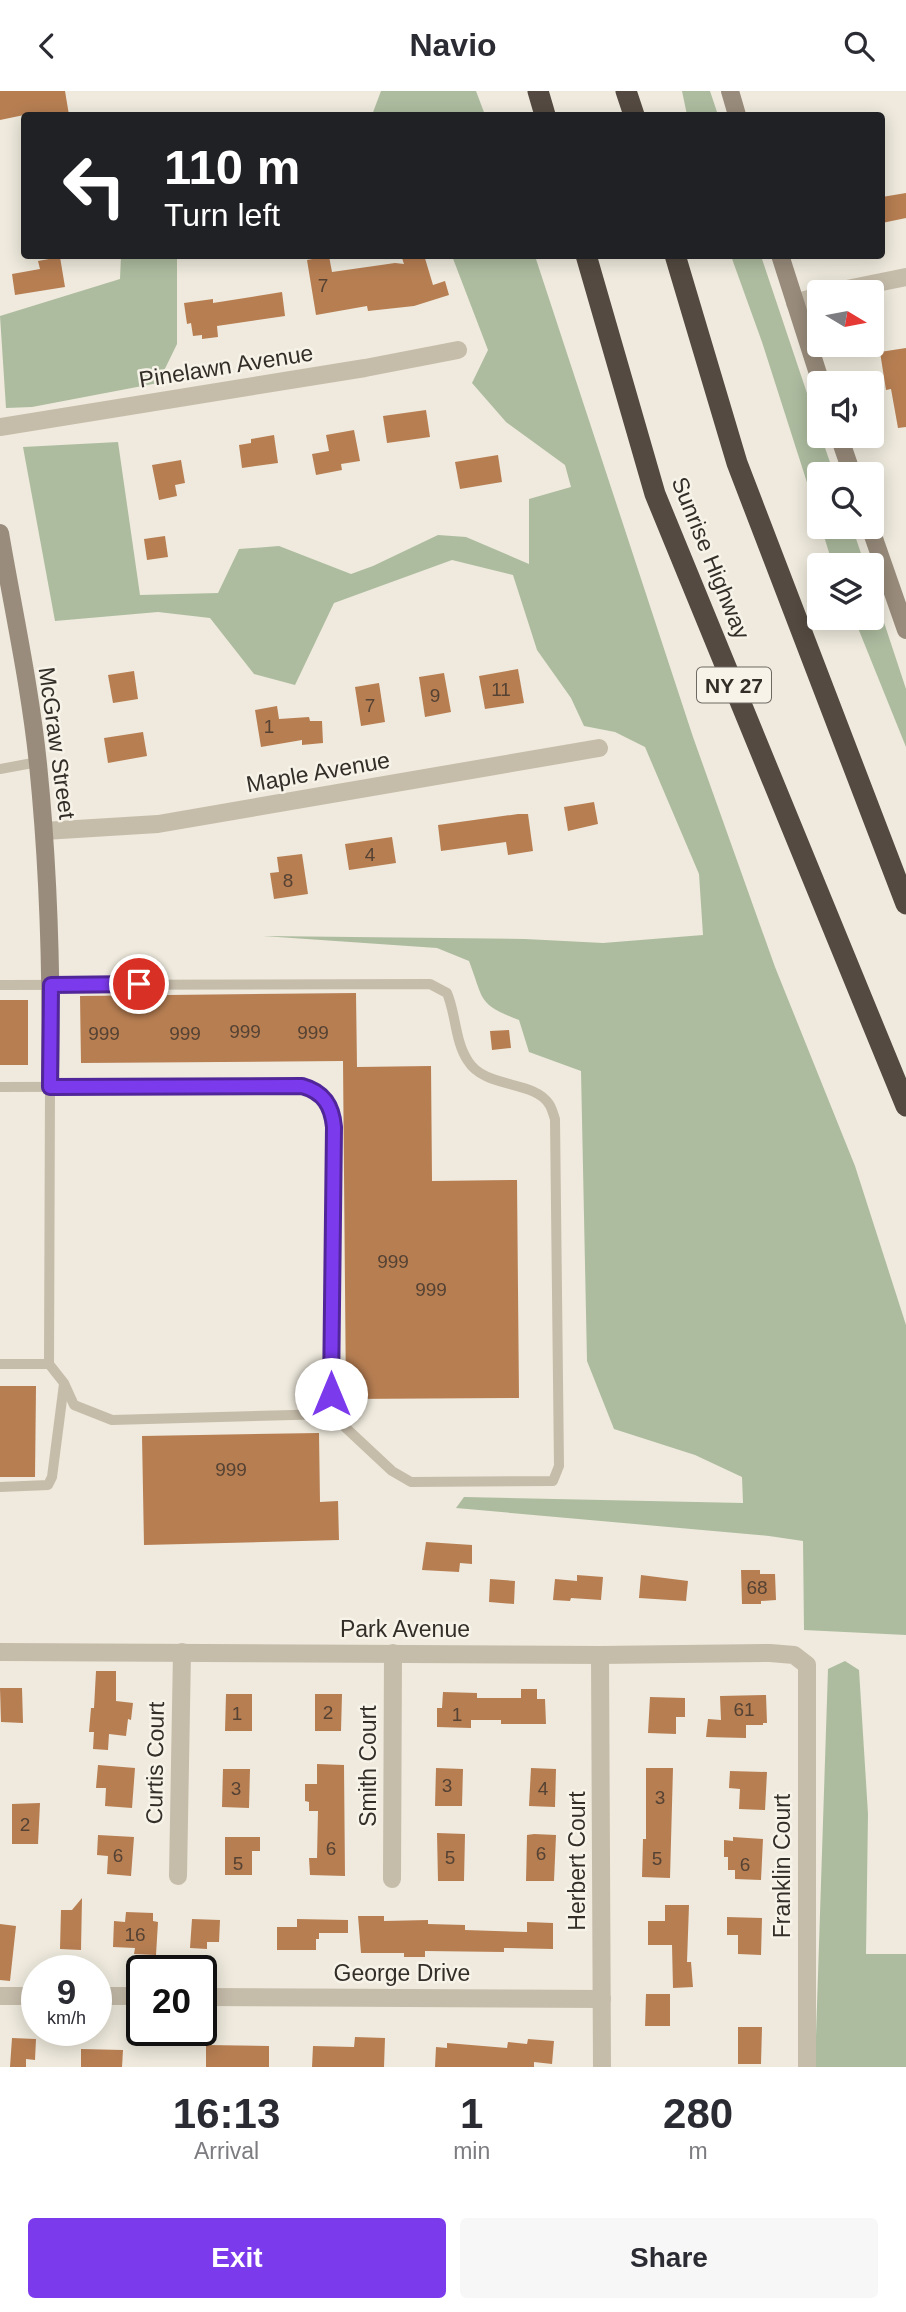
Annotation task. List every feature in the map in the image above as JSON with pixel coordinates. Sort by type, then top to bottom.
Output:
[{"type":"highway","points":[[538,91],[544,112]]},
{"type":"highway","points":[[626,91],[633,112]]},
{"type":"highway","name":"Sunrise Highway","points":[[587,259],[655,495],[906,1106]]},
{"type":"highway","points":[[676,259],[737,463],[906,904]]},
{"type":"street","points":[[730,91],[736,112]]},
{"type":"street","points":[[781,259],[817,371]]},
{"type":"street","points":[[884,282],[906,278]]},
{"type":"street","points":[[795,303],[807,300]]},
{"type":"street","name":"Pinelawn Avenue","points":[[0,427],[365,368],[458,350]]},
{"type":"street","name":"McGraw Street","points":[[0,533],[38,762],[51,940],[50,1087]]},
{"type":"street","points":[[874,539],[906,630]]},
{"type":"street","name":"Maple Avenue","points":[[44,831],[158,824],[598,748]]},
{"type":"street","name":"Park Avenue","points":[[0,1651],[600,1655],[770,1653],[794,1655],[807,1665]]},
{"type":"street","name":"Curtis Court","points":[[178,1876],[182,1652]]},
{"type":"street","name":"Smith Court","points":[[392,1879],[393,1653]]},
{"type":"street","name":"Herbert Court","points":[[600,1655],[602,2067]]},
{"type":"street","name":"Franklin Court","points":[[807,1665],[807,2067]]},
{"type":"street","points":[[0,1996],[21,1996]]},
{"type":"street","name":"George Drive","points":[[217,1997],[602,1999]]},
{"type":"lane","points":[[0,769],[38,762]]},
{"type":"lane","points":[[0,985],[430,984],[447,993],[454,1009],[460,1041],[468,1063],[503,1084],[533,1091],[548,1102],[555,1119],[559,1466],[553,1481],[411,1482],[392,1471],[331,1414],[112,1420],[74,1405],[50,1364],[50,1087]]},
{"type":"lane","points":[[0,1087],[302,1086],[325,1098],[330,1106],[334,1127],[331,1414]]},
{"type":"lane","points":[[0,1364],[50,1364]]},
{"type":"lane","points":[[0,1487],[48,1485],[52,1476],[64,1384]]},
{"type":"green space","points":[[381,91],[476,91],[484,112],[373,112]]},
{"type":"green space","points":[[682,91],[710,91],[717,112],[686,112]]},
{"type":"green space","points":[[121,259],[177,259],[177,344],[158,383],[32,407],[6,408],[0,316],[120,279]]},
{"type":"green space","points":[[453,259],[536,259],[693,737],[775,967],[855,1166],[906,1325],[906,1635],[804,1630],[803,1541],[456,1508],[464,1497],[743,1503],[742,1477],[695,1455],[614,1429],[587,1361],[581,1071],[529,1052],[519,1020],[489,1005],[480,993],[469,961],[437,948],[263,936],[525,939],[603,943],[703,935],[699,874],[645,747],[615,732],[584,726],[571,698],[537,650],[513,575],[452,560],[334,603],[295,685],[254,674],[210,618],[158,612],[55,621],[23,447],[118,442],[140,595],[218,593],[239,549],[279,546],[351,574],[438,535],[466,537],[529,564],[529,499],[571,487],[565,465],[506,422],[472,383],[488,350]]},
{"type":"green space","points":[[732,259],[762,259],[807,393],[807,448],[825,448],[830,462],[807,462],[807,483]]},
{"type":"green space","points":[[825,539],[856,539],[861,553],[829,553]]},
{"type":"green space","points":[[884,622],[906,689],[906,747],[859,630],[884,630]]},
{"type":"green space","points":[[845,1661],[859,1670],[868,1814],[866,1954],[906,1954],[906,2067],[815,2067],[828,1669]]},
{"type":"building","points":[[0,91],[65,91],[68,112],[21,112],[21,116],[0,120]]},
{"type":"building","points":[[906,193],[906,218],[885,222],[885,196]]},
{"type":"building","points":[[60,259],[65,287],[15,295],[12,274],[40,269],[38,261]]},
{"type":"building","points":[[330,259],[332,272],[404,264],[402,259],[425,259],[433,285],[445,281],[449,295],[414,306],[368,311],[367,306],[316,315],[307,260]]},
{"type":"building","points":[[282,292],[285,316],[217,326],[218,337],[202,339],[202,335],[193,336],[191,323],[187,324],[184,303],[213,299],[213,303]]},
{"type":"building","points":[[906,348],[906,427],[898,428],[891,389],[886,390],[881,357],[884,357],[884,351]]},
{"type":"building","points":[[426,410],[430,437],[387,443],[383,416]]},
{"type":"building","points":[[354,430],[360,461],[341,464],[342,470],[316,475],[312,454],[329,451],[326,435]]},
{"type":"building","points":[[274,435],[278,463],[242,468],[239,445],[251,443],[251,439]]},
{"type":"building","points":[[498,455],[502,482],[460,489],[455,462]]},
{"type":"building","points":[[181,460],[185,483],[175,485],[177,496],[159,500],[152,465]]},
{"type":"building","points":[[165,536],[168,557],[147,560],[144,539]]},
{"type":"building","points":[[518,669],[524,703],[485,709],[479,676]]},
{"type":"building","points":[[134,671],[138,699],[113,703],[108,675]]},
{"type":"building","points":[[444,673],[451,712],[425,717],[419,677]]},
{"type":"building","points":[[379,683],[385,722],[361,726],[355,687]]},
{"type":"building","points":[[277,706],[279,719],[309,717],[310,721],[322,721],[323,743],[302,745],[302,740],[261,747],[255,710]]},
{"type":"building","points":[[143,732],[147,756],[108,763],[104,738]]},
{"type":"building","points":[[594,802],[598,824],[568,831],[564,807]]},
{"type":"building","points":[[528,814],[533,851],[508,855],[506,842],[441,851],[438,825]]},
{"type":"building","points":[[392,837],[396,863],[349,870],[345,844]]},
{"type":"building","points":[[302,854],[308,894],[274,899],[270,873],[279,872],[277,857]]},
{"type":"building","points":[[356,993],[357,1067],[431,1066],[432,1181],[517,1180],[519,1398],[346,1399],[343,1061],[81,1063],[80,996]]},
{"type":"building","points":[[0,1000],[28,1000],[28,1065],[0,1065]]},
{"type":"building","points":[[509,1030],[511,1048],[492,1050],[490,1031]]},
{"type":"building","points":[[0,1386],[36,1386],[35,1477],[0,1477]]},
{"type":"building","points":[[319,1433],[320,1502],[338,1501],[339,1540],[144,1545],[142,1436]]},
{"type":"building","points":[[426,1542],[472,1545],[472,1564],[460,1563],[459,1572],[422,1570]]},
{"type":"building","points":[[741,1570],[760,1570],[760,1574],[775,1574],[776,1600],[761,1601],[761,1604],[742,1604]]},
{"type":"building","points":[[577,1575],[603,1577],[601,1600],[553,1600],[555,1579],[577,1581]]},
{"type":"building","points":[[641,1575],[688,1581],[686,1601],[639,1598]]},
{"type":"building","points":[[490,1579],[515,1581],[514,1604],[489,1602]]},
{"type":"building","points":[[96,1671],[116,1671],[116,1701],[133,1703],[126,1736],[109,1734],[108,1750],[93,1749],[94,1732],[89,1732],[91,1708],[94,1708]]},
{"type":"building","points":[[0,1688],[22,1688],[23,1723],[1,1722]]},
{"type":"building","points":[[521,1689],[537,1689],[537,1699],[545,1699],[546,1724],[501,1724],[501,1720],[471,1720],[471,1728],[437,1727],[437,1708],[442,1708],[443,1692],[477,1693],[477,1698],[521,1698]]},
{"type":"building","points":[[226,1694],[252,1694],[252,1731],[225,1731]]},
{"type":"building","points":[[315,1694],[342,1694],[341,1731],[315,1731]]},
{"type":"building","points":[[766,1695],[767,1723],[746,1725],[746,1738],[706,1737],[708,1719],[721,1720],[720,1696]]},
{"type":"building","points":[[650,1697],[685,1698],[685,1717],[676,1717],[676,1734],[648,1733]]},
{"type":"building","points":[[317,1764],[344,1765],[345,1876],[310,1875],[309,1858],[317,1858],[318,1811],[309,1811],[309,1802],[305,1801],[305,1784],[317,1784]]},
{"type":"building","points":[[98,1765],[135,1768],[132,1808],[105,1806],[106,1788],[96,1788]]},
{"type":"building","points":[[436,1768],[463,1769],[462,1806],[435,1806]]},
{"type":"building","points":[[531,1768],[556,1769],[555,1807],[529,1806]]},
{"type":"building","points":[[646,1768],[673,1768],[670,1878],[642,1877],[643,1839],[646,1839]]},
{"type":"building","points":[[223,1769],[250,1769],[249,1808],[222,1807]]},
{"type":"building","points":[[730,1771],[767,1772],[765,1810],[739,1809],[740,1789],[729,1788]]},
{"type":"building","points":[[40,1803],[38,1844],[12,1844],[12,1804]]},
{"type":"building","points":[[437,1833],[465,1834],[464,1881],[438,1881]]},
{"type":"building","points":[[98,1835],[134,1837],[131,1876],[107,1874],[108,1856],[97,1855]]},
{"type":"building","points":[[527,1835],[556,1835],[554,1881],[526,1881]]},
{"type":"building","points":[[225,1837],[260,1837],[260,1851],[252,1851],[252,1875],[225,1875]]},
{"type":"building","points":[[733,1837],[763,1839],[761,1880],[735,1879],[735,1870],[728,1870],[728,1857],[724,1857],[724,1840],[733,1841]]},
{"type":"building","points":[[82,1898],[81,1950],[60,1949],[61,1910],[72,1910]]},
{"type":"building","points":[[665,1905],[689,1905],[687,1962],[691,1962],[693,1987],[673,1988],[672,1945],[648,1945],[648,1921],[665,1921]]},
{"type":"building","points":[[126,1912],[153,1913],[153,1921],[158,1922],[156,1955],[134,1954],[135,1948],[113,1947],[114,1921],[125,1922]]},
{"type":"building","points":[[358,1916],[384,1916],[384,1921],[428,1920],[428,1924],[465,1925],[465,1930],[527,1932],[527,1922],[553,1923],[553,1949],[504,1948],[504,1952],[425,1951],[425,1957],[404,1957],[404,1953],[361,1953]]},
{"type":"building","points":[[727,1917],[762,1918],[761,1955],[738,1954],[738,1935],[727,1935]]},
{"type":"building","points":[[192,1919],[220,1920],[219,1942],[207,1942],[207,1949],[190,1948]]},
{"type":"building","points":[[297,1919],[348,1920],[348,1933],[319,1933],[316,1950],[277,1950],[277,1927],[297,1927]]},
{"type":"building","points":[[0,1924],[16,1926],[10,1981],[0,1980]]},
{"type":"building","points":[[646,1994],[670,1994],[670,2026],[645,2026]]},
{"type":"building","points":[[738,2027],[762,2027],[761,2064],[738,2064]]},
{"type":"building","points":[[355,2037],[385,2038],[384,2067],[312,2067],[313,2046],[354,2047]]},
{"type":"building","points":[[12,2038],[21,2038],[21,2046],[36,2046],[35,2060],[26,2059],[26,2067],[10,2067]]},
{"type":"building","points":[[528,2039],[554,2041],[552,2064],[534,2062],[534,2067],[435,2067],[436,2047],[447,2048],[447,2043],[507,2048],[508,2042],[527,2044]]},
{"type":"building","points":[[206,2046],[269,2046],[269,2067],[206,2067]]},
{"type":"building","points":[[81,2049],[123,2050],[122,2067],[81,2067]]},
{"type":"route","points":[[139,984],[51,985],[50,1087],[302,1086],[325,1098],[330,1106],[334,1127],[331,1394]]}]
